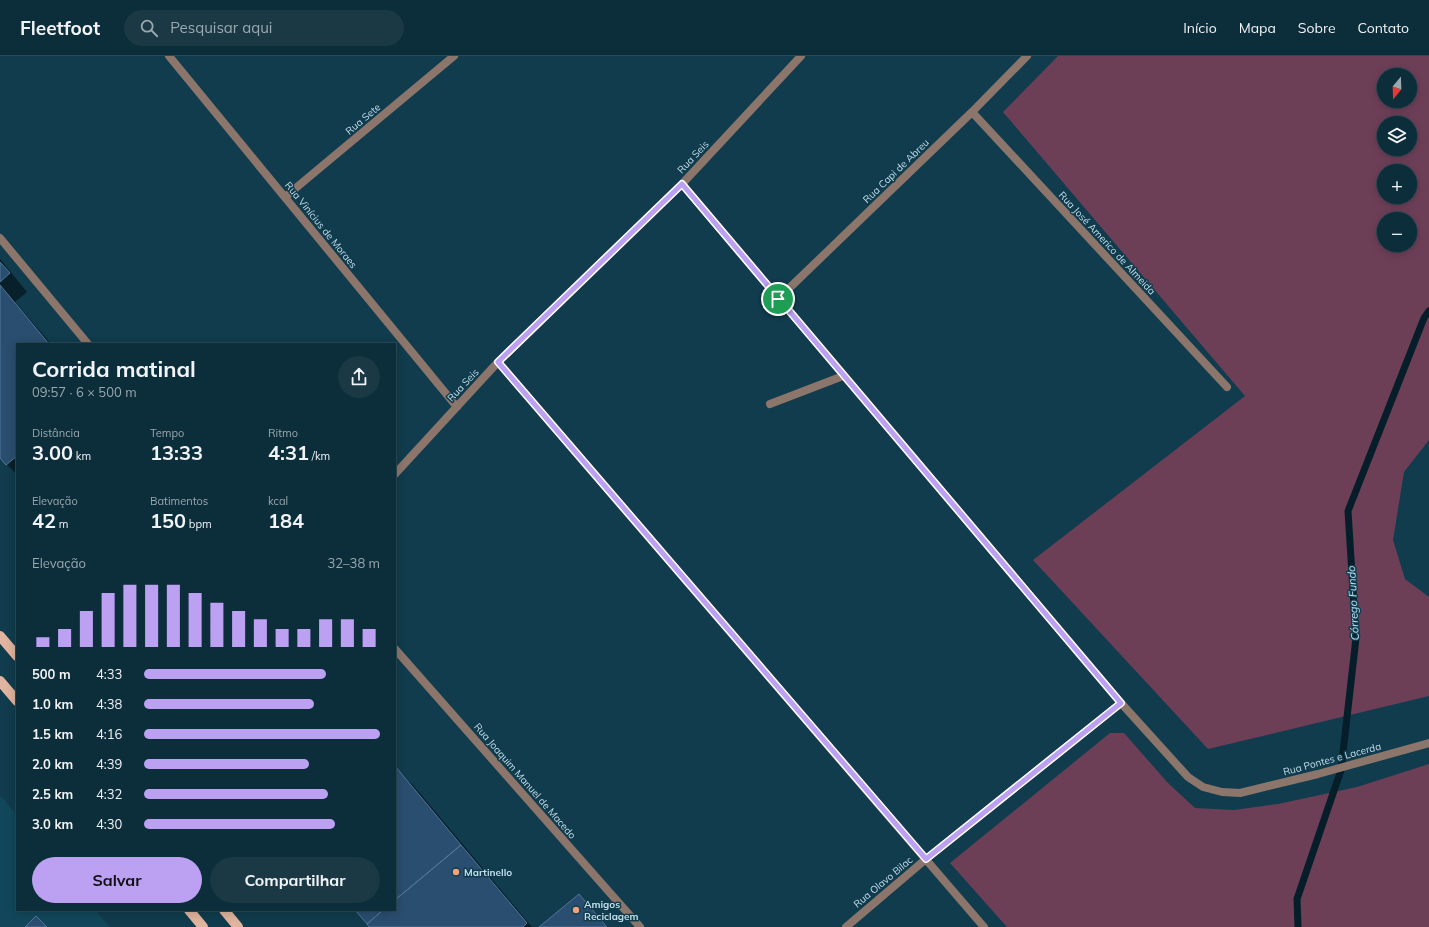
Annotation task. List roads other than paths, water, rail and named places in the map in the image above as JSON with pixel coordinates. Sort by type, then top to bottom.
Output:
[{"type":"main road","points":[[0,636],[16,655]]},
{"type":"main road","points":[[0,681],[16,700]]},
{"type":"main road","points":[[190,911],[203,927]]},
{"type":"main road","points":[[225,911],[238,927]]},
{"type":"street","name":"Rua Vinícius de Moraes","points":[[169,56],[457,407]]},
{"type":"street","name":"Rua Sete","points":[[285,197],[454,56]]},
{"type":"street","name":"Rua Seis","points":[[396,473],[498,362],[682,184],[801,56]]},
{"type":"street","name":"Rua Capi de Abreu","points":[[778,299],[972,112],[1027,56]]},
{"type":"street","name":"Rua José Americo de Almeida","points":[[972,112],[1227,387]]},
{"type":"street","name":"Rua Pontes e Lacerda","points":[[682,184],[1121,703],[1188,777],[1203,787],[1222,792],[1240,793],[1318,774],[1429,743]]},
{"type":"street","points":[[0,238],[87,343]]},
{"type":"street","points":[[498,362],[984,927]]},
{"type":"street","points":[[770,404],[843,376]]},
{"type":"street","name":"Rua Joaquim Manuel de Macedo","points":[[396,650],[640,927]]},
{"type":"street","name":"Rua Olavo Bilac","points":[[846,927],[926,859],[1121,703]]},
{"type":"waterway","name":"Córrego Fundo","points":[[1298,927],[1297,899],[1341,770],[1356,638],[1348,511],[1424,318],[1429,311]]},
{"type":"place","name":"Martinello","points":[[456,872]]},
{"type":"place","name":"Amigos Reciclagem","points":[[576,910]]}]
